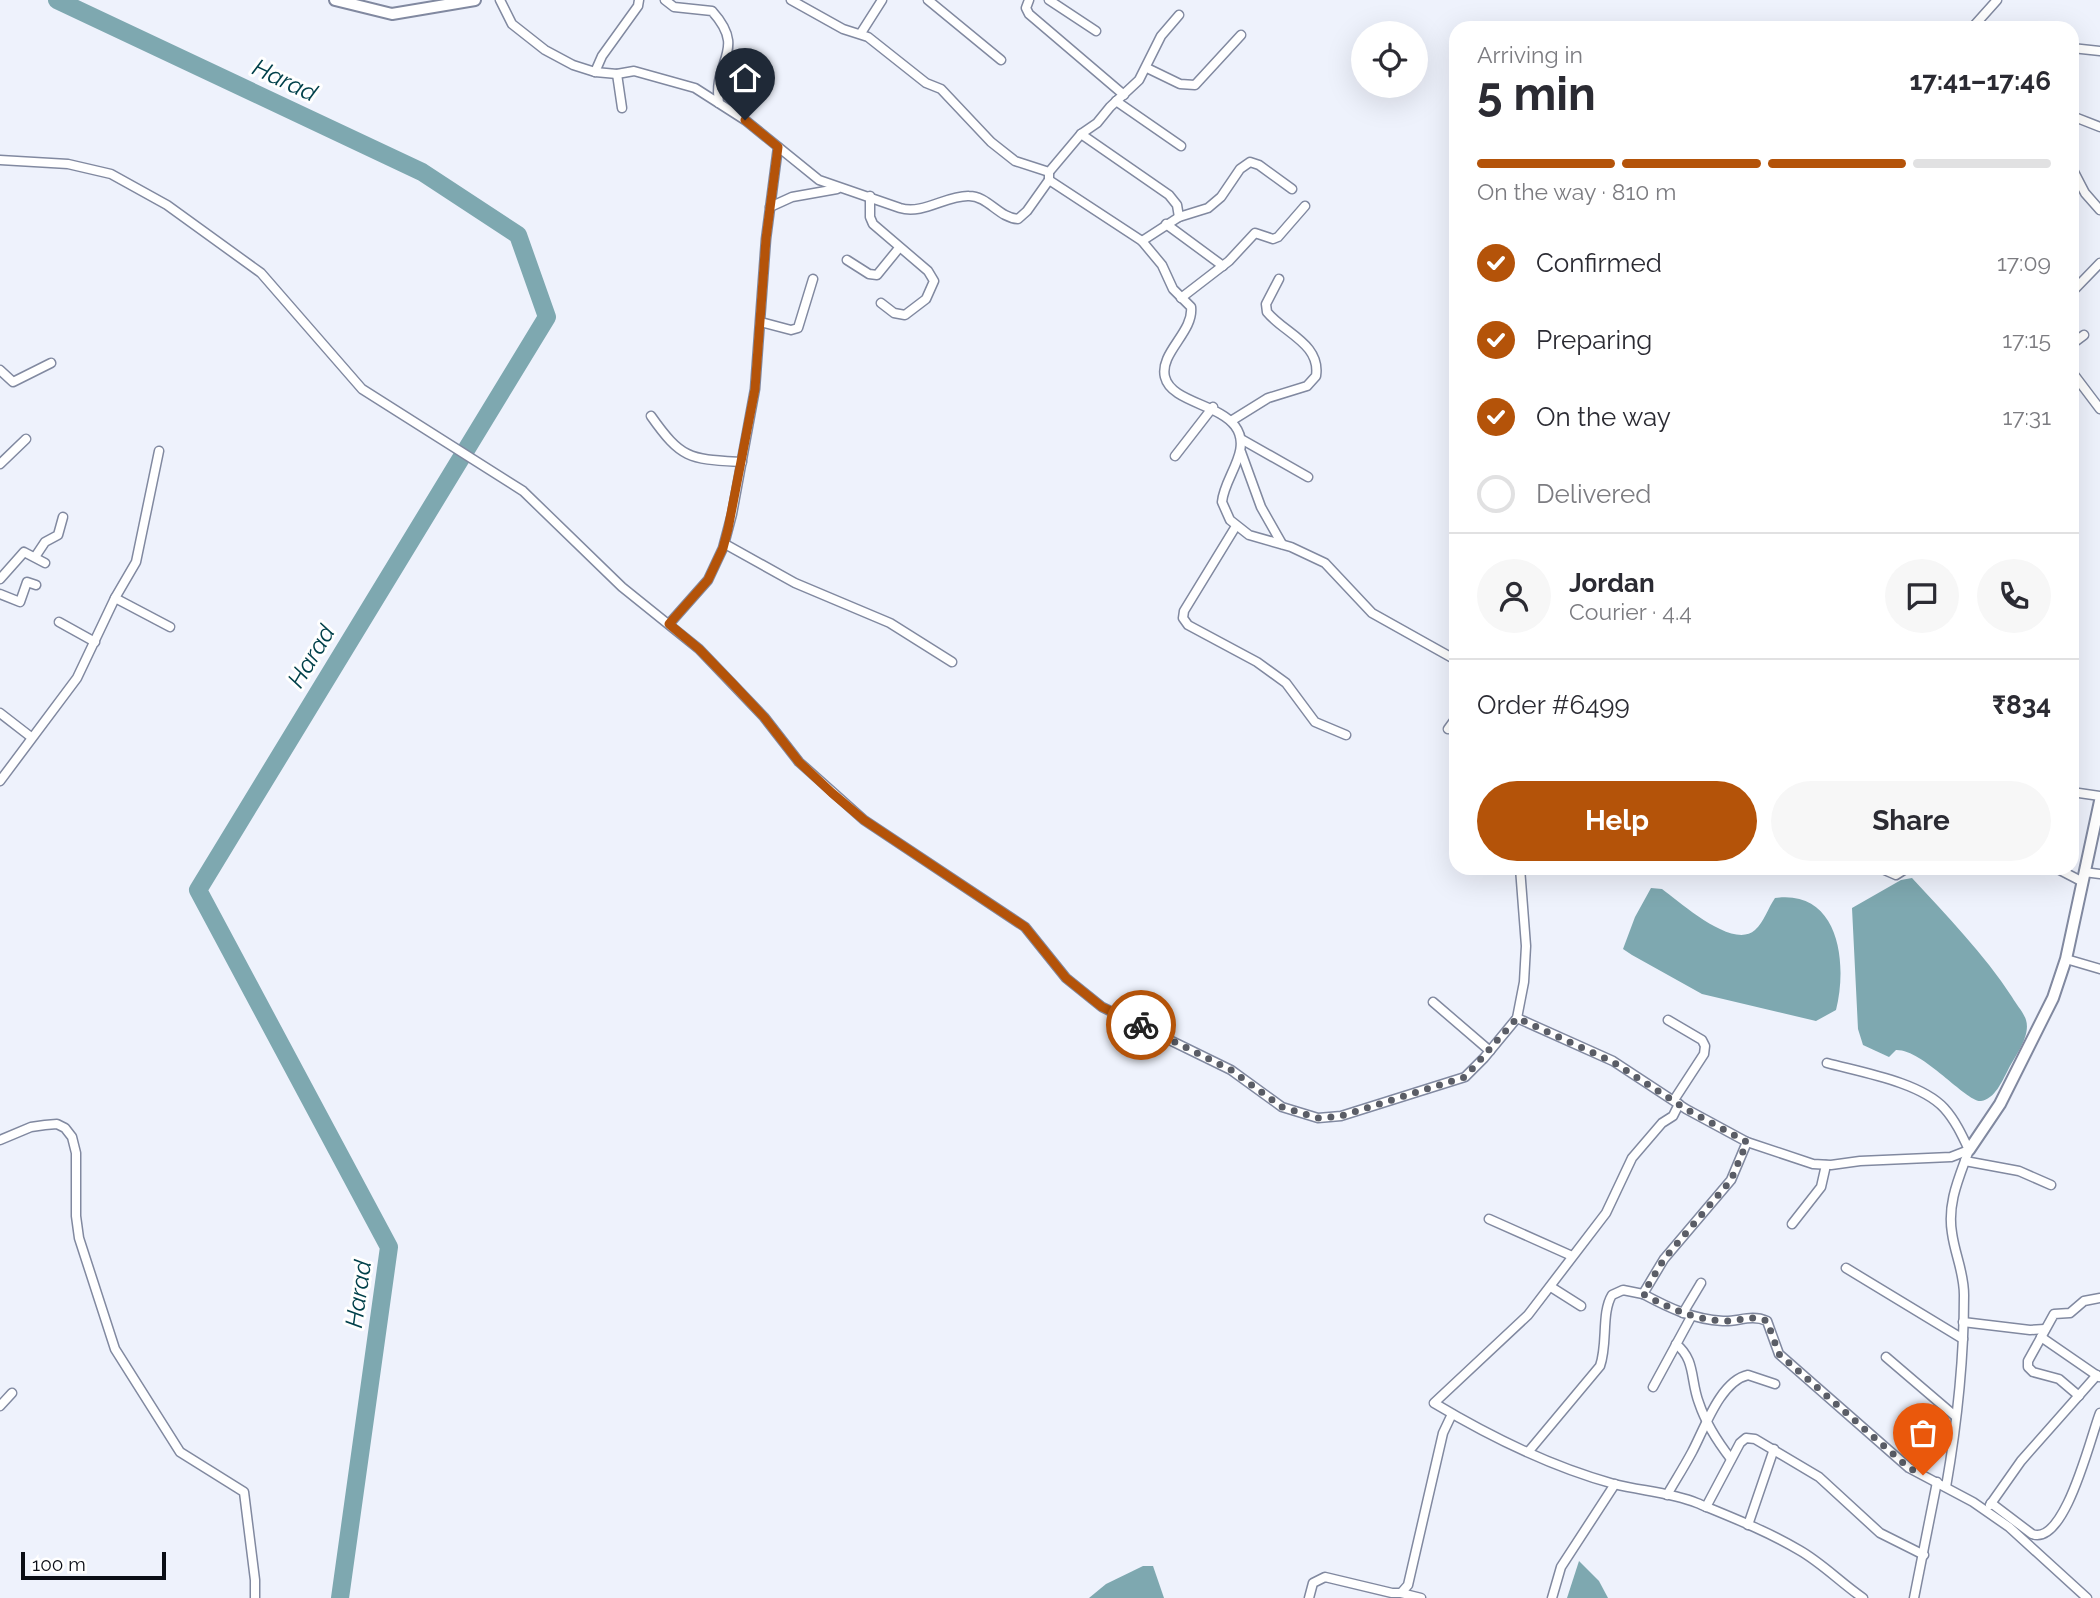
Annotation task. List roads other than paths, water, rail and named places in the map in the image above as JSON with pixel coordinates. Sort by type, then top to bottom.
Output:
[{"type":"street","points":[[335,0],[392,14],[475,0]]},
{"type":"street","points":[[500,0],[512,24],[545,50],[595,72],[617,74],[634,71],[695,89],[719,103],[811,174],[841,188],[906,210],[967,196],[975,197],[1007,216],[1018,219],[1027,211],[1081,134],[1097,123],[1139,80],[1161,36],[1179,15]]},
{"type":"street","points":[[595,72],[602,56],[638,6],[639,0]]},
{"type":"street","points":[[665,0],[674,7],[712,11],[729,35],[730,50],[720,75],[719,103]]},
{"type":"street","points":[[791,0],[843,29],[861,33],[926,83],[941,89],[991,142],[1015,161],[1049,176],[1142,241],[1162,265],[1173,289],[1188,303],[1192,312],[1166,366],[1166,378],[1181,395],[1213,407],[1231,421],[1261,507],[1282,544]]},
{"type":"street","points":[[861,33],[882,0]]},
{"type":"street","points":[[928,0],[1000,60]]},
{"type":"street","points":[[1029,0],[1026,8],[1029,14],[1120,98],[1181,146]]},
{"type":"street","points":[[1049,0],[1096,31]]},
{"type":"street","points":[[1978,21],[1997,0]]},
{"type":"street","points":[[1147,68],[1180,84],[1195,85],[1241,36]]},
{"type":"street","points":[[2079,49],[2100,51]]},
{"type":"street","points":[[617,74],[622,108]]},
{"type":"street","points":[[2079,119],[2100,127]]},
{"type":"street","points":[[1081,134],[1169,195],[1177,205],[1179,217]]},
{"type":"street","points":[[669,624],[708,580],[725,544],[755,389],[770,207],[778,147]]},
{"type":"street","points":[[0,160],[92,168],[111,174],[167,205],[261,273],[362,390],[523,491],[622,587],[699,649],[764,717],[799,762],[864,820],[1025,927],[1066,978],[1102,1007],[1231,1070],[1282,1107],[1318,1118],[1341,1116],[1465,1077],[1517,1018],[1524,982],[1526,946],[1521,875]]},
{"type":"street","points":[[1142,241],[1179,217],[1208,208],[1220,197],[1240,169],[1250,162],[1292,189]]},
{"type":"street","points":[[2079,181],[2100,210]]},
{"type":"street","points":[[770,207],[792,197],[841,188]]},
{"type":"street","points":[[870,196],[873,224],[928,271],[933,277],[934,286],[919,306],[905,315],[894,313],[881,303]]},
{"type":"street","points":[[1181,298],[1223,266],[1255,233],[1273,239],[1278,237],[1305,206]]},
{"type":"street","points":[[1166,224],[1223,266]]},
{"type":"street","points":[[847,260],[869,274],[877,275],[899,248]]},
{"type":"street","points":[[2079,285],[2100,263]]},
{"type":"street","points":[[761,322],[791,330],[798,328],[813,279]]},
{"type":"street","points":[[1231,421],[1268,398],[1307,386],[1316,376],[1316,359],[1309,349],[1267,312],[1266,304],[1279,279]]},
{"type":"street","points":[[2079,339],[2084,335]]},
{"type":"street","points":[[0,370],[13,382],[51,363]]},
{"type":"street","points":[[2079,382],[2100,410]]},
{"type":"street","points":[[1175,456],[1213,407]]},
{"type":"street","points":[[651,416],[665,438],[690,456],[704,460],[743,462]]},
{"type":"street","points":[[0,464],[26,439]]},
{"type":"street","points":[[1241,444],[1308,477]]},
{"type":"street","points":[[1241,444],[1222,502],[1225,512],[1236,526],[1250,535],[1282,544],[1325,564],[1372,614],[1449,656]]},
{"type":"street","points":[[0,781],[77,678],[115,598],[136,562],[159,451]]},
{"type":"street","points":[[35,557],[45,542],[58,534],[63,517]]},
{"type":"street","points":[[1236,526],[1184,611],[1183,618],[1188,625],[1239,651],[1286,683],[1315,722],[1346,735]]},
{"type":"street","points":[[725,544],[795,583],[890,624],[952,662]]},
{"type":"street","points":[[0,579],[24,552],[45,563]]},
{"type":"street","points":[[0,594],[20,602],[27,582],[36,585]]},
{"type":"street","points":[[115,598],[170,627]]},
{"type":"street","points":[[59,622],[95,642]]},
{"type":"street","points":[[0,713],[31,737]]},
{"type":"street","points":[[1946,1487],[1963,1339],[1964,1278],[1951,1221],[1951,1199],[1967,1156],[2000,1104],[2053,999],[2066,959],[2083,876],[2097,834],[2100,799],[2079,794]]},
{"type":"street","points":[[2079,875],[2100,874]]},
{"type":"street","points":[[2066,959],[2100,970]]},
{"type":"street","points":[[1433,1002],[1490,1051]]},
{"type":"street","points":[[1517,1018],[1602,1056],[1747,1142],[1813,1164],[1967,1156],[2019,1171],[2051,1185]]},
{"type":"street","points":[[1668,1020],[1702,1040],[1705,1046],[1704,1054],[1677,1102],[1673,1116],[1662,1123],[1632,1158],[1606,1213],[1528,1315],[1434,1403],[1476,1429],[1530,1451],[1615,1484],[1706,1507],[1748,1525],[1798,1549],[1863,1598]]},
{"type":"street","points":[[1827,1063],[1896,1083],[1934,1098],[1956,1124],[1967,1156]]},
{"type":"street","points":[[0,1140],[30,1127],[57,1124],[65,1128],[72,1137],[76,1153],[76,1216],[79,1238],[115,1349],[180,1452],[244,1492],[256,1580],[255,1598]]},
{"type":"street","points":[[1643,1294],[1664,1259],[1731,1180],[1747,1142]]},
{"type":"street","points":[[1792,1224],[1821,1187],[1826,1165]]},
{"type":"street","points":[[1489,1219],[1572,1256]]},
{"type":"street","points":[[1846,1268],[1963,1339]]},
{"type":"street","points":[[1653,1387],[1676,1344],[1701,1283]]},
{"type":"street","points":[[1551,1287],[1581,1306]]},
{"type":"street","points":[[1530,1451],[1600,1366],[1604,1353],[1607,1308],[1612,1295],[1623,1290],[1643,1294],[1687,1315],[1726,1321],[1750,1317],[1767,1321],[1779,1354],[1909,1468],[1986,1511],[2034,1548],[2087,1598]]},
{"type":"street","points":[[2079,1396],[2059,1379],[2033,1372],[2028,1367],[2028,1361],[2054,1314],[2070,1313],[2084,1301],[2100,1298]]},
{"type":"street","points":[[1963,1322],[2043,1333],[2099,1376],[2021,1461],[1986,1511]]},
{"type":"street","points":[[1676,1344],[1687,1352],[1698,1400],[1706,1420],[1731,1459]]},
{"type":"street","points":[[1886,1357],[1955,1416]]},
{"type":"street","points":[[1667,1495],[1698,1440],[1706,1420],[1734,1382],[1741,1377],[1756,1377],[1775,1384]]},
{"type":"street","points":[[0,1406],[12,1393]]},
{"type":"street","points":[[1992,1503],[2032,1534],[2045,1534],[2067,1505],[2100,1413]]},
{"type":"street","points":[[1401,1593],[1408,1585],[1412,1571],[1443,1433],[1452,1414]]},
{"type":"street","points":[[1706,1507],[1731,1459],[1746,1438],[1755,1439],[1819,1477],[1880,1533],[1924,1555]]},
{"type":"street","points":[[1748,1525],[1774,1449]]},
{"type":"street","points":[[1914,1598],[1937,1482]]},
{"type":"street","points":[[1552,1598],[1561,1567],[1615,1484]]},
{"type":"street","points":[[1310,1598],[1313,1583],[1325,1577],[1380,1592],[1422,1598]]},
{"type":"water","points":[[1912,878],[1965,936],[2001,981],[2026,1020],[2022,1046],[1998,1089],[1986,1100],[1974,1099],[1931,1066],[1907,1052],[1896,1050],[1889,1057],[1863,1045],[1858,1029],[1852,908],[1901,880]]},
{"type":"water","points":[[1651,888],[1662,889],[1707,922],[1734,934],[1745,935],[1755,930],[1775,898],[1796,898],[1813,905],[1826,917],[1839,952],[1841,971],[1836,1010],[1816,1021],[1702,994],[1632,955],[1623,949],[1635,917]]},
{"type":"water","points":[[1579,1561],[1599,1581],[1608,1598],[1567,1598]]},
{"type":"water","points":[[1143,1566],[1153,1566],[1164,1598],[1089,1598],[1106,1584]]},
{"type":"waterway","name":"Harad","points":[[57,0],[422,172],[518,235],[547,317],[198,890],[389,1247],[340,1598]]}]
